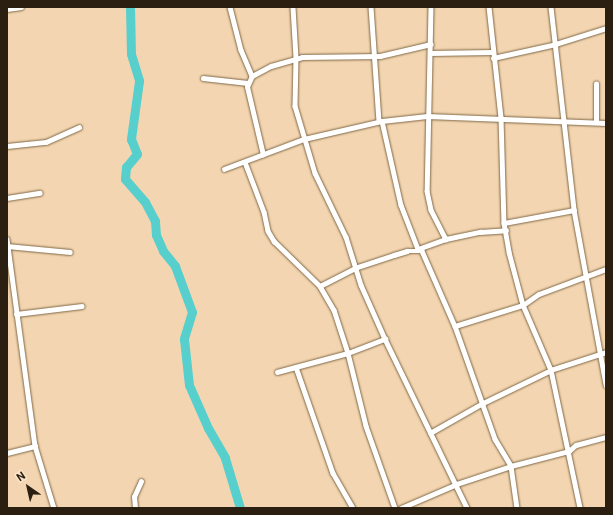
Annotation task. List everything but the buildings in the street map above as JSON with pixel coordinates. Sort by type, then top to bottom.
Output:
[{"type":"street","points":[[7,9],[21,7]]},
{"type":"street","points":[[230,7],[241,50],[252,76]]},
{"type":"street","points":[[293,7],[296,58],[295,106],[304,139],[326,200],[346,237],[356,268],[384,339],[430,434],[457,484],[467,508]]},
{"type":"street","points":[[371,7],[376,55],[380,121],[401,205],[415,242],[455,326],[481,404],[495,439],[511,466],[517,508]]},
{"type":"street","points":[[431,7],[431,44],[427,116],[427,191],[432,210],[446,239]]},
{"type":"street","points":[[489,7],[492,52],[501,117],[504,224],[511,265],[523,305],[551,370],[580,508]]},
{"type":"street","points":[[551,7],[574,210],[606,385]]},
{"type":"street","points":[[493,58],[556,44],[606,28]]},
{"type":"street","points":[[263,155],[248,83],[252,76],[271,66],[296,58],[376,55],[431,44]]},
{"type":"street","points":[[430,53],[492,52]]},
{"type":"street","points":[[203,78],[248,83]]},
{"type":"street","points":[[596,84],[596,121]]},
{"type":"street","points":[[224,169],[304,139],[380,121],[427,116],[501,117],[596,121],[606,123]]},
{"type":"street","points":[[7,146],[46,142],[79,127]]},
{"type":"street","points":[[245,162],[264,212],[268,231],[274,241],[320,286],[334,310],[348,353],[366,426],[395,508]]},
{"type":"street","points":[[7,198],[40,192]]},
{"type":"street","points":[[504,224],[574,210]]},
{"type":"street","points":[[320,286],[356,268],[407,251],[420,250],[446,239],[480,232],[506,230]]},
{"type":"street","points":[[7,239],[34,446],[54,508]]},
{"type":"street","points":[[407,251],[415,242]]},
{"type":"street","points":[[8,246],[70,252]]},
{"type":"street","points":[[455,326],[523,305],[539,294],[606,269]]},
{"type":"street","points":[[16,314],[82,306]]},
{"type":"street","points":[[277,372],[348,353],[384,339]]},
{"type":"street","points":[[430,434],[481,404],[551,370],[606,352]]},
{"type":"street","points":[[296,367],[333,473],[353,508]]},
{"type":"street","points":[[401,508],[457,484],[511,466],[569,451],[576,445],[606,436]]},
{"type":"street","points":[[7,453],[34,446]]},
{"type":"street","points":[[134,508],[134,497],[141,481]]},
{"type":"waterway","points":[[130,7],[131,54],[139,81],[131,139],[137,154],[126,167],[125,179],[145,202],[155,221],[156,235],[163,251],[175,266],[192,312],[184,339],[189,385],[208,428],[225,458],[240,508]]}]
